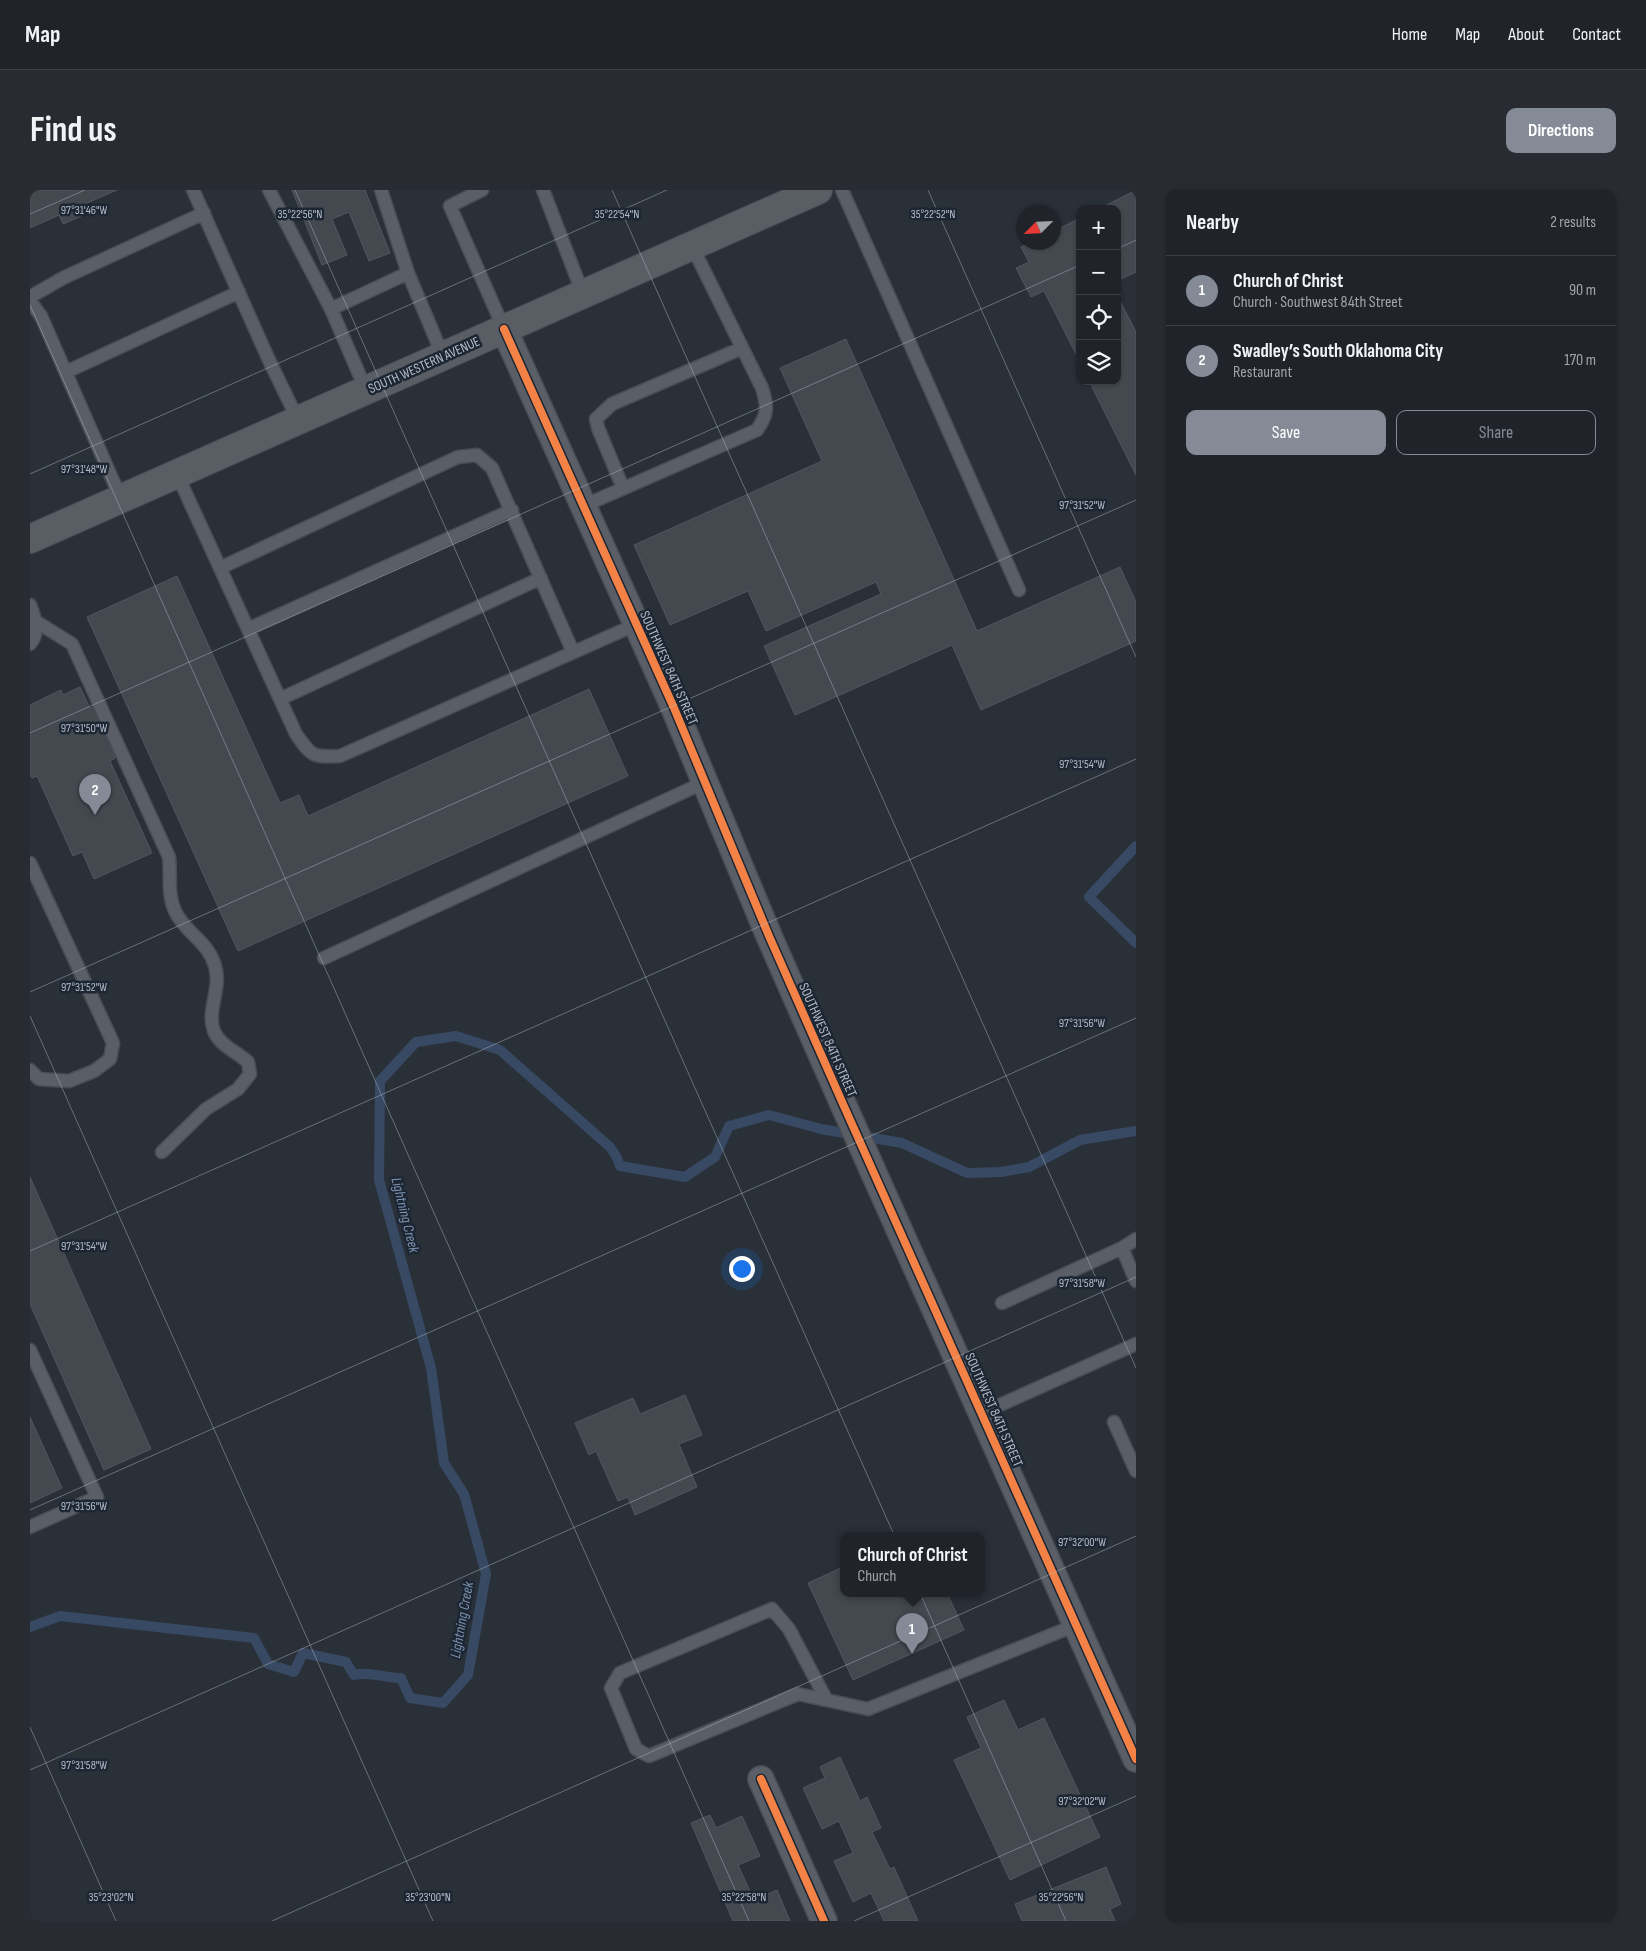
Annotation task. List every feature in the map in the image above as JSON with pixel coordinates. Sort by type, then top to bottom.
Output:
[{"type":"main road","name":"SOUTH WESTERN AVENUE","points":[[30,539],[692,246],[801,193]]},
{"type":"street","name":"SOUTHWEST 84TH STREET","points":[[504,329],[637,624],[769,936],[843,1104],[1136,1759]]},
{"type":"street","points":[[761,1779],[824,1921]]},
{"type":"lane","points":[[193,190],[298,420]]},
{"type":"lane","points":[[269,190],[331,309],[366,390]]},
{"type":"lane","points":[[381,190],[408,273],[443,356]]},
{"type":"lane","points":[[482,190],[450,206],[504,329]]},
{"type":"lane","points":[[543,190],[583,294]]},
{"type":"lane","points":[[842,190],[1019,590]]},
{"type":"lane","points":[[30,297],[63,278],[204,213]]},
{"type":"lane","points":[[583,506],[757,430],[764,420],[767,405],[762,388],[692,246]]},
{"type":"lane","points":[[331,309],[408,273]]},
{"type":"lane","points":[[66,372],[239,292]]},
{"type":"lane","points":[[30,301],[41,316],[121,499]]},
{"type":"lane","points":[[624,488],[598,428],[596,419],[612,404],[742,348]]},
{"type":"lane","points":[[220,568],[458,457],[477,455],[492,468],[573,652]]},
{"type":"lane","points":[[177,474],[296,734],[309,752],[322,756],[340,756],[637,624]]},
{"type":"lane","points":[[248,629],[512,510]]},
{"type":"lane","points":[[280,699],[541,578]]},
{"type":"lane","points":[[30,605],[37,622],[33,641],[30,644]]},
{"type":"lane","points":[[37,622],[72,644],[169,857],[171,875],[170,898],[175,912],[208,949],[216,967],[218,988],[212,1014],[214,1030],[221,1042],[248,1062],[250,1074],[238,1089],[206,1109],[162,1152]]},
{"type":"lane","points":[[324,958],[705,782]]},
{"type":"lane","points":[[30,863],[114,1043],[110,1060],[94,1071],[69,1081],[39,1079],[30,1070]]},
{"type":"lane","points":[[1002,1303],[1122,1248],[1136,1239]]},
{"type":"lane","points":[[1122,1248],[1136,1281]]},
{"type":"lane","points":[[982,1413],[1136,1344]]},
{"type":"lane","points":[[30,1350],[97,1497],[30,1527]]},
{"type":"lane","points":[[1114,1422],[1136,1470]]},
{"type":"lane","points":[[826,1699],[788,1629],[772,1609],[620,1673],[611,1688],[636,1749],[649,1756],[798,1694],[868,1709],[1076,1624]]},
{"type":"building","points":[[30,190],[117,190],[80,206],[84,215],[63,224],[59,215],[30,228]]},
{"type":"building","points":[[292,190],[365,190],[390,253],[369,261],[349,212],[332,219],[347,255],[322,265]]},
{"type":"building","points":[[1136,190],[1136,272],[1121,279],[1121,205],[1107,205]]},
{"type":"building","points":[[1076,220],[1076,354],[1044,291],[1031,297],[1016,268],[1029,262],[1023,250],[1061,250],[1061,228]]},
{"type":"building","points":[[1121,303],[1136,332],[1136,475],[1091,385],[1121,385]]},
{"type":"building","points":[[846,339],[977,631],[1120,567],[1136,602],[1136,641],[981,710],[952,645],[795,715],[764,646],[881,594],[876,582],[766,631],[748,591],[670,625],[634,545],[822,461],[780,368]]},
{"type":"building","points":[[177,576],[280,803],[299,795],[308,816],[589,689],[628,776],[238,951],[87,617]]},
{"type":"building","points":[[80,687],[90,708],[95,706],[123,748],[113,752],[115,758],[110,761],[152,853],[94,879],[82,852],[73,856],[37,776],[32,778],[30,774],[30,705],[61,690],[63,695]]},
{"type":"building","points":[[30,1177],[151,1449],[104,1470],[30,1304]]},
{"type":"building","points":[[685,1395],[702,1435],[679,1444],[697,1487],[635,1515],[628,1497],[618,1501],[596,1451],[589,1455],[575,1423],[633,1398],[640,1414]]},
{"type":"building","points":[[30,1417],[62,1488],[30,1503]]},
{"type":"building","points":[[840,1568],[840,1597],[949,1597],[964,1630],[853,1680],[808,1583]]},
{"type":"building","points":[[1004,1700],[1018,1730],[1044,1718],[1100,1837],[1010,1880],[954,1760],[981,1748],[967,1717]]},
{"type":"building","points":[[840,1757],[860,1801],[867,1797],[881,1828],[872,1832],[890,1869],[894,1867],[918,1921],[884,1921],[871,1893],[853,1902],[834,1861],[853,1853],[839,1821],[822,1829],[803,1788],[825,1778],[820,1767]]},
{"type":"building","points":[[710,1815],[716,1828],[742,1816],[760,1856],[738,1865],[754,1900],[777,1890],[790,1921],[733,1921],[691,1823]]},
{"type":"building","points":[[1106,1867],[1121,1904],[1110,1909],[1115,1921],[1022,1921],[1015,1904]]},
{"type":"waterway","name":"Lightning Creek","points":[[1136,846],[1089,897],[1136,943]]},
{"type":"waterway","name":"Lightning Creek","points":[[30,1627],[60,1616],[254,1638],[268,1664],[294,1672],[303,1653],[346,1662],[354,1675],[366,1674],[401,1678],[410,1698],[443,1703],[468,1675],[486,1574],[464,1494],[444,1463],[431,1368],[379,1180],[380,1081],[416,1042],[456,1036],[500,1050],[610,1147],[620,1166],[685,1177],[715,1157],[729,1126],[769,1115],[821,1129],[902,1143],[967,1173],[1001,1172],[1029,1167],[1080,1140],[1136,1131]]},
{"type":"cycle path","points":[[504,329],[674,708],[769,936],[843,1104],[1136,1759]]},
{"type":"cycle path","points":[[761,1779],[824,1921]]},
{"type":"place","name":"Swadley’s South Oklahoma City","points":[[95,815]]},
{"type":"place","name":"Church of Christ","points":[[912,1654]]}]
